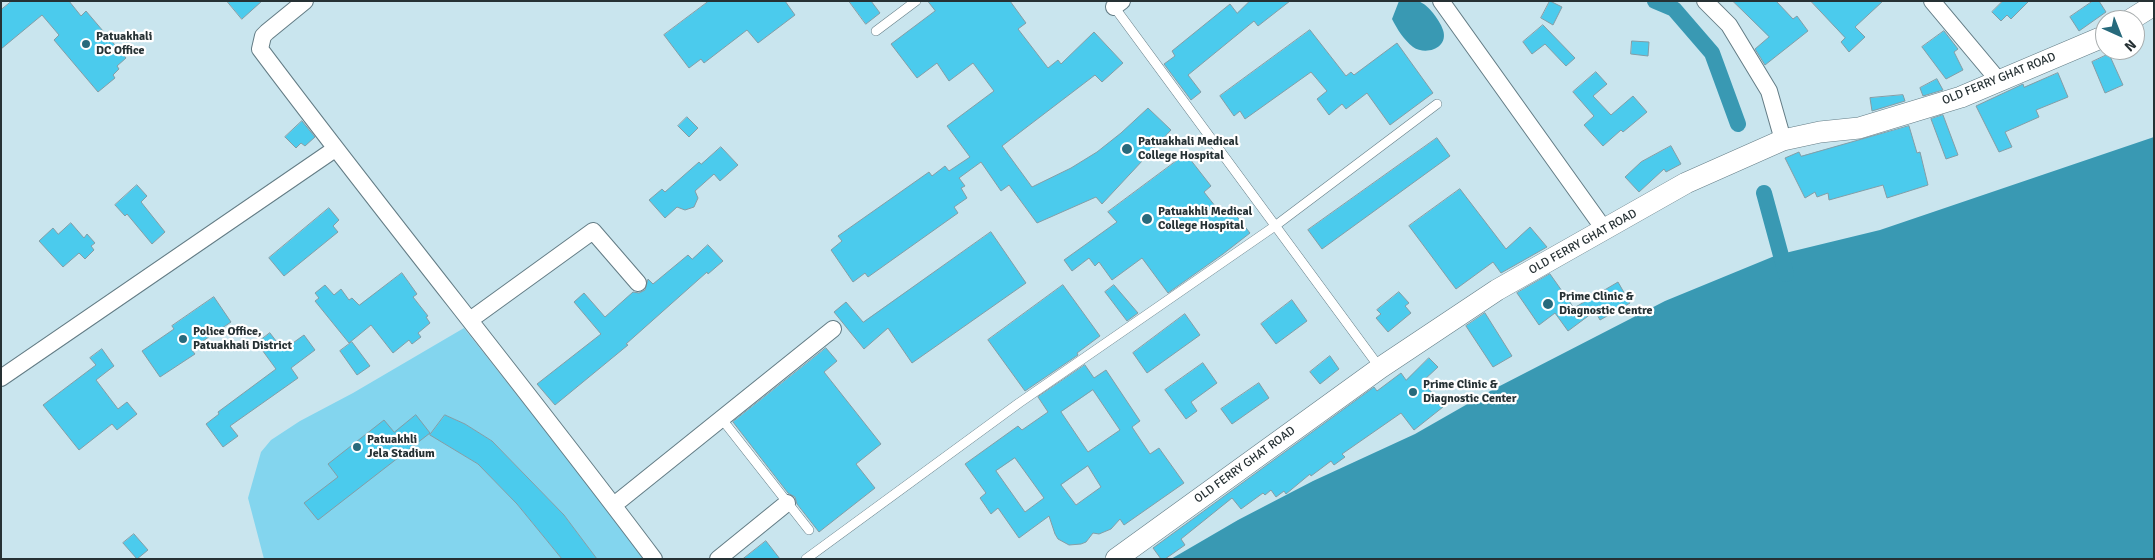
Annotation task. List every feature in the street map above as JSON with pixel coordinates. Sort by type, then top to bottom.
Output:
[{"type":"street","points":[[305,1],[267,32],[262,40],[260,49],[335,149],[614,505],[654,559]]},
{"type":"street","points":[[1441,1],[1604,229]]},
{"type":"street","points":[[1705,1],[1729,25],[1769,90],[1783,140]]},
{"type":"street","points":[[1932,1],[1999,81]]},
{"type":"street","name":"OLD FERRY GHAT ROAD","points":[[1116,559],[1380,368],[1497,290],[1686,183],[1783,140],[1820,132],[1859,128],[1961,97],[2095,40]]},
{"type":"street","points":[[1,378],[335,149]]},
{"type":"street","points":[[470,320],[592,231],[638,283]]},
{"type":"street","points":[[614,505],[833,329]]},
{"type":"street","points":[[718,559],[787,502]]},
{"type":"lane","points":[[876,31],[916,1]]},
{"type":"lane","points":[[1115,3],[1275,226],[1380,368]]},
{"type":"lane","points":[[806,559],[1019,402],[1275,226],[1437,104]]},
{"type":"lane","points":[[721,418],[809,530]]},
{"type":"shaded area","points":[[1399,1],[1418,1],[1430,10],[1439,21],[1443,30],[1443,42],[1440,46],[1424,51],[1418,50],[1407,41],[1392,19]]},
{"type":"shaded area","points":[[2154,137],[2154,559],[1171,559],[1238,520],[1313,481],[1415,434],[1492,390],[1665,301],[1777,255],[1880,230]]},
{"type":"shaded area","name":"Patuakhli Jela Stadium","points":[[464,328],[647,559],[597,559],[564,515],[492,441],[465,424],[445,415],[431,435],[478,464],[517,504],[562,559],[264,559],[248,498],[261,452],[271,440],[300,421],[353,393]]},
{"type":"building","name":"Patuakhali DC Office","points":[[12,1],[69,1],[81,16],[86,11],[126,58],[117,66],[119,69],[113,75],[115,78],[98,92],[54,40],[59,35],[42,15],[1,49],[1,10]]},
{"type":"building","points":[[227,1],[262,1],[242,19]]},
{"type":"building","points":[[709,1],[785,1],[795,15],[758,43],[747,30],[704,63],[701,59],[689,68],[664,35]]},
{"type":"building","points":[[849,1],[871,1],[880,13],[866,24]]},
{"type":"building","name":"Patuakhali Medical College Hospital","points":[[928,1],[1010,1],[1026,23],[1018,29],[1048,68],[1058,60],[1061,64],[1094,32],[1123,63],[1102,82],[1095,75],[1002,146],[1032,187],[1071,168],[1097,152],[1148,108],[1171,130],[1102,204],[1096,197],[1037,223],[1009,185],[1001,191],[981,162],[959,178],[965,186],[961,188],[967,198],[954,207],[958,213],[868,277],[865,273],[853,282],[831,250],[842,241],[838,236],[929,172],[932,176],[945,166],[949,171],[970,157],[947,126],[994,91],[973,63],[949,81],[937,63],[917,78],[891,44],[935,11]]},
{"type":"building","points":[[1250,1],[1290,1],[1258,26],[1254,21],[1188,75],[1201,92],[1191,100],[1164,64],[1175,56],[1172,51],[1230,4],[1237,13]]},
{"type":"building","points":[[1550,1],[1562,7],[1553,25],[1541,18]]},
{"type":"building","points":[[1733,1],[1776,1],[1793,19],[1797,16],[1808,31],[1765,65],[1755,49],[1769,37]]},
{"type":"building","points":[[1811,1],[1883,1],[1855,27],[1865,37],[1849,52],[1841,42],[1845,38]]},
{"type":"building","points":[[2003,1],[2029,1],[2011,19],[2007,15],[2001,21],[1992,12]]},
{"type":"building","points":[[2093,1],[2099,1],[2105,10],[2095,10],[2095,20],[2079,31],[2070,17]]},
{"type":"building","points":[[1543,25],[1575,58],[1566,66],[1545,44],[1532,54],[1523,42]]},
{"type":"building","points":[[1310,30],[1346,76],[1351,72],[1354,75],[1397,43],[1433,93],[1390,125],[1367,93],[1346,109],[1342,104],[1329,115],[1317,99],[1327,91],[1311,72],[1245,119],[1240,111],[1234,116],[1220,96]]},
{"type":"building","points":[[1944,31],[1958,49],[1954,52],[1963,70],[1946,79],[1922,47]]},
{"type":"building","points":[[1632,41],[1649,42],[1648,56],[1631,54]]},
{"type":"building","points":[[2096,60],[2112,60],[2123,85],[2105,93],[2092,62]]},
{"type":"building","points":[[1596,72],[1607,84],[1593,96],[1611,115],[1633,96],[1647,112],[1623,132],[1621,130],[1603,146],[1584,125],[1594,116],[1573,92]]},
{"type":"building","points":[[2058,73],[2068,97],[2036,110],[2039,117],[2005,132],[2012,147],[1999,152],[1976,106],[2023,84],[2024,87]]},
{"type":"building","points":[[1937,79],[1943,90],[1923,96],[1920,88]]},
{"type":"building","points":[[1903,95],[1905,101],[1872,111],[1870,98]]},
{"type":"building","points":[[1943,115],[1958,155],[1946,159],[1931,119]]},
{"type":"building","points":[[687,117],[698,128],[689,137],[678,126]]},
{"type":"building","points":[[302,121],[315,137],[305,146],[301,143],[296,148],[285,137]]},
{"type":"building","points":[[1909,126],[1917,153],[1920,152],[1928,185],[1887,198],[1883,185],[1829,200],[1828,193],[1817,197],[1815,192],[1805,198],[1785,158],[1799,152],[1801,156]]},
{"type":"building","points":[[1437,138],[1450,156],[1322,249],[1308,230]]},
{"type":"building","points":[[1671,146],[1681,164],[1666,172],[1664,169],[1639,192],[1625,177],[1641,162]]},
{"type":"building","points":[[721,147],[738,165],[720,181],[714,174],[695,191],[698,198],[694,207],[685,210],[677,207],[665,218],[649,200],[662,189],[665,192],[699,162],[701,164]]},
{"type":"building","points":[[1186,154],[1211,186],[1204,192],[1223,216],[1231,209],[1250,233],[1168,293],[1142,258],[1112,280],[1099,262],[1095,266],[1089,258],[1072,271],[1064,260],[1117,222],[1108,212]]},
{"type":"building","points":[[137,185],[147,196],[141,202],[165,232],[152,244],[127,214],[125,216],[115,205]]},
{"type":"building","points":[[1460,189],[1506,249],[1530,227],[1547,247],[1501,273],[1493,262],[1456,289],[1409,226]]},
{"type":"building","points":[[329,208],[339,220],[333,226],[338,232],[284,276],[269,258]]},
{"type":"building","points":[[71,223],[84,238],[87,234],[95,243],[91,246],[94,250],[85,259],[79,253],[63,267],[39,241],[53,228],[58,234]]},
{"type":"building","points":[[991,232],[1026,283],[912,363],[888,328],[864,349],[834,312],[846,302],[863,322]]},
{"type":"building","points":[[708,245],[723,261],[708,274],[707,272],[626,344],[628,345],[555,405],[537,384],[601,334],[574,302],[584,293],[605,317],[633,292],[639,293],[645,290],[648,279],[653,284],[688,255],[692,259]]},
{"type":"building","points":[[402,273],[417,294],[413,297],[428,316],[426,317],[430,323],[418,333],[421,337],[412,344],[409,340],[393,353],[371,325],[349,343],[315,301],[319,298],[315,293],[325,285],[334,295],[341,289],[349,300],[352,298],[359,305]]},
{"type":"building","name":"Prime Clinic & Diagnostic Centre","points":[[1550,274],[1574,308],[1618,282],[1630,303],[1600,320],[1595,311],[1568,331],[1555,313],[1539,325],[1517,293]]},
{"type":"building","points":[[1063,285],[1100,336],[1077,353],[1078,355],[1025,391],[988,340]]},
{"type":"building","points":[[1114,285],[1138,313],[1127,321],[1105,292]]},
{"type":"building","points":[[1399,292],[1409,303],[1405,306],[1411,313],[1388,332],[1376,318],[1381,314],[1377,310]]},
{"type":"building","name":"Police Office, Patuakhali District","points":[[214,297],[231,322],[191,349],[195,354],[160,377],[142,351],[174,329],[172,326]]},
{"type":"building","points":[[1292,300],[1307,321],[1276,344],[1261,324]]},
{"type":"building","points":[[1485,313],[1512,356],[1493,367],[1466,326]]},
{"type":"building","points":[[1185,314],[1200,335],[1147,373],[1133,353]]},
{"type":"building","points":[[270,333],[283,350],[304,335],[315,350],[291,368],[298,378],[230,426],[238,436],[223,447],[206,424],[219,414],[218,412],[276,369],[257,343]]},
{"type":"building","points":[[352,342],[370,366],[357,375],[340,351]]},
{"type":"building","points":[[826,348],[837,361],[824,372],[881,444],[856,464],[875,488],[819,532],[797,504],[795,497],[788,493],[733,422]]},
{"type":"building","points":[[102,349],[114,366],[96,380],[118,409],[127,402],[137,414],[117,430],[112,424],[79,450],[43,405],[96,365],[90,358]]},
{"type":"building","points":[[1330,356],[1339,369],[1320,384],[1310,372]]},
{"type":"building","points":[[1429,358],[1438,367],[1423,381],[1443,407],[1414,430],[1401,413],[1342,454],[1345,457],[1334,465],[1331,461],[1311,476],[1310,474],[1286,494],[1284,491],[1276,497],[1271,490],[1265,495],[1263,493],[1241,509],[1232,498],[1181,539],[1185,545],[1165,559],[1161,559],[1153,548],[1374,387],[1377,391],[1401,373],[1406,380]]},
{"type":"building","points":[[1203,363],[1217,383],[1191,402],[1197,411],[1186,419],[1165,390]]},
{"type":"building","points":[[1085,365],[1094,378],[1106,370],[1140,421],[1132,427],[1150,454],[1159,448],[1184,483],[1124,525],[1120,519],[1111,529],[1099,534],[1093,533],[1086,542],[1081,544],[1069,545],[1058,539],[1049,516],[1019,538],[998,508],[991,514],[980,498],[986,493],[965,464],[1018,426],[1022,430],[1048,412],[1038,397]],"holes":[[[1093,390],[1120,430],[1088,452],[1061,412]],[[1015,458],[1044,498],[1025,512],[996,471]],[[1088,466],[1101,487],[1076,505],[1061,485]]]},
{"type":"building","points":[[1259,383],[1269,398],[1232,424],[1221,409]]},
{"type":"building","points":[[416,415],[430,433],[318,520],[304,503],[338,477],[328,464],[384,420],[394,432]]},
{"type":"building","points":[[445,415],[465,424],[492,441],[564,515],[597,559],[562,559],[517,504],[478,464],[430,435]]},
{"type":"building","points":[[134,534],[148,550],[137,559],[123,543]]},
{"type":"building","points":[[766,541],[780,559],[743,559]]},
{"type":"waterway","points":[[1655,1],[1674,9],[1712,53],[1738,124]]},
{"type":"waterway","points":[[1764,193],[1786,274]]},
{"type":"place","name":"Patuakhali DC Office","points":[[86,44]]},
{"type":"place","name":"Patuakhali Medical College Hospital","points":[[1127,149]]},
{"type":"place","name":"Patuakhli Medical College Hospital","points":[[1147,219]]},
{"type":"place","name":"Prime Clinic & Diagnostic Centre","points":[[1548,304]]},
{"type":"place","name":"Police Office, Patuakhali District","points":[[183,339]]},
{"type":"place","name":"Prime Clinic & Diagnostic Center","points":[[1413,392]]},
{"type":"place","name":"Patuakhli Jela Stadium","points":[[357,447]]}]
